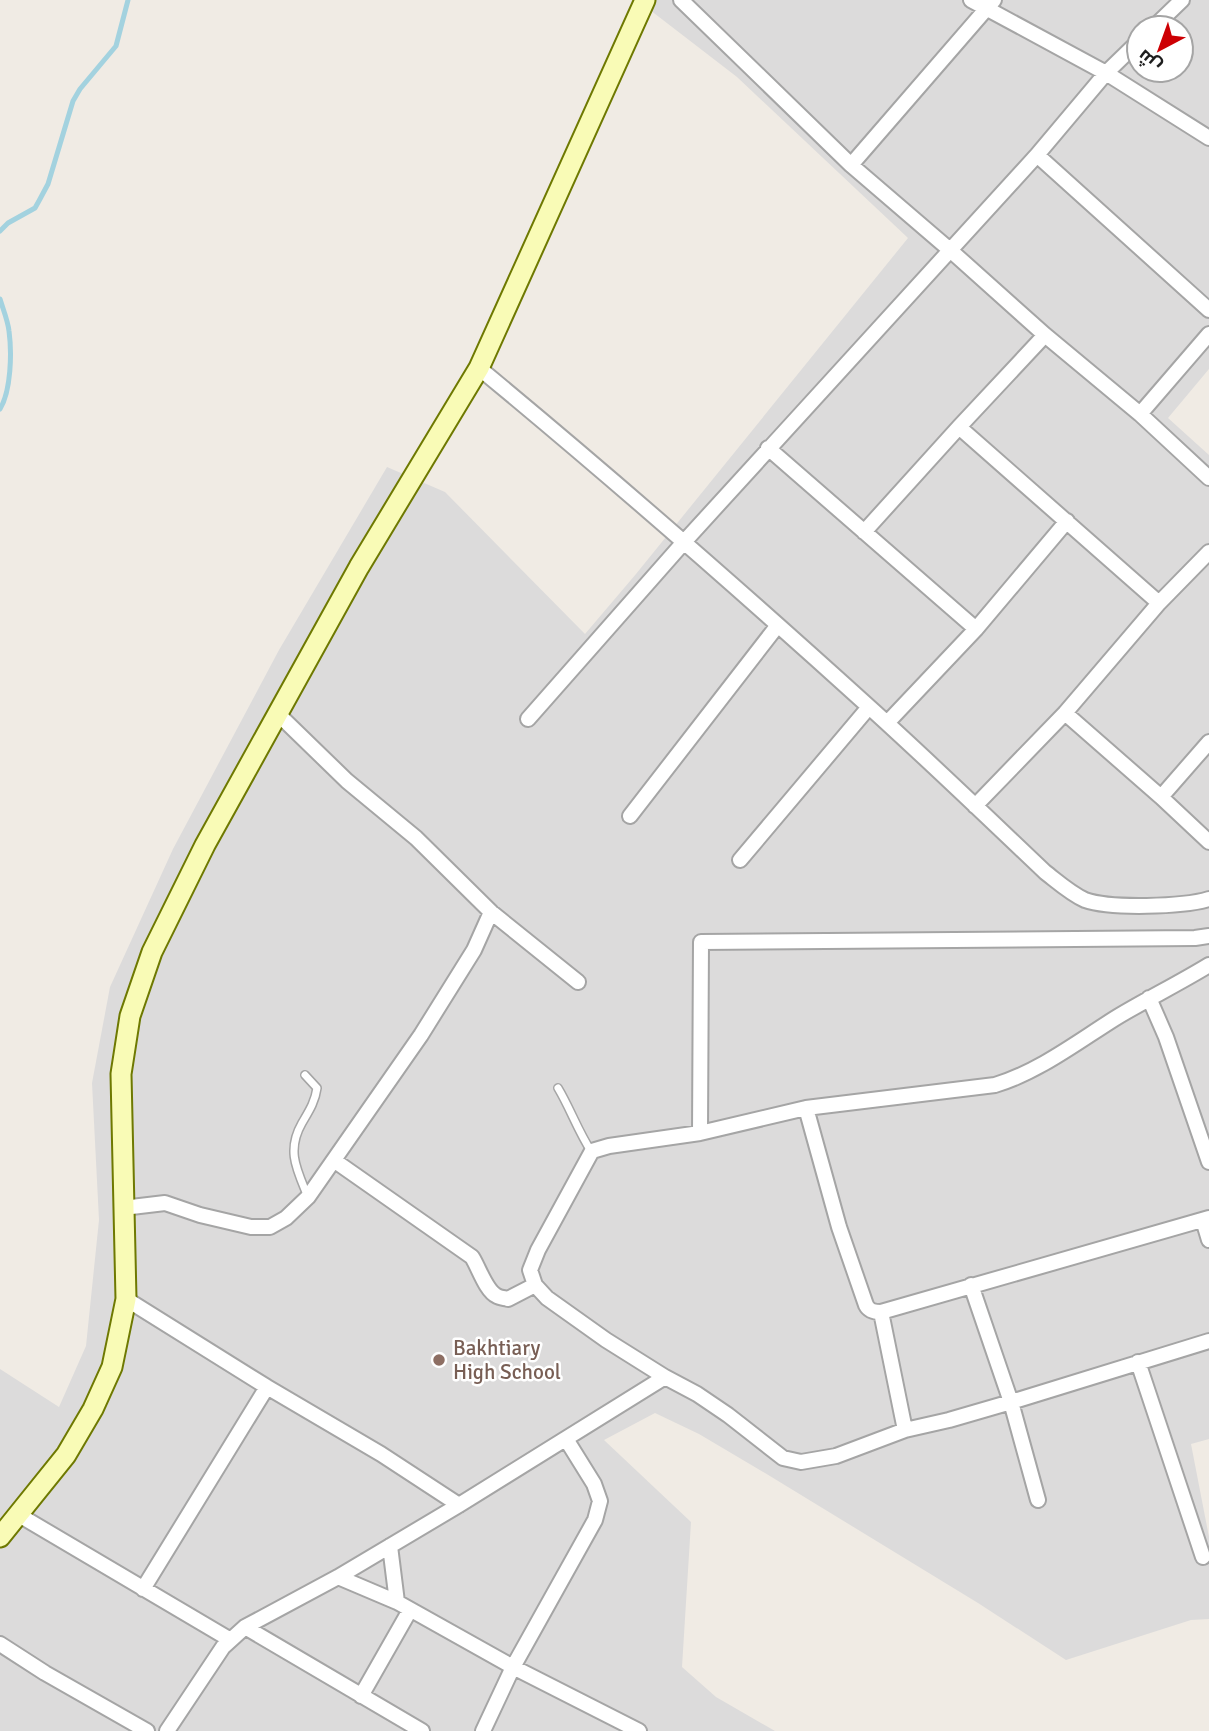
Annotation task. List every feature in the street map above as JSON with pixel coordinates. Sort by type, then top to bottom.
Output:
[{"type":"main road","points":[[0,1537],[66,1455],[93,1409],[112,1367],[126,1299],[121,1074],[130,1016],[152,952],[205,845],[359,566],[479,368],[645,0]]},
{"type":"street","points":[[681,0],[851,165],[1045,335],[1140,414],[1209,478]]},
{"type":"street","points":[[971,0],[990,4],[1209,138]]},
{"type":"street","points":[[1168,14],[1182,0]]},
{"type":"street","points":[[851,165],[990,4]]},
{"type":"street","points":[[528,719],[768,448],[1037,155],[1106,73],[1125,55]]},
{"type":"street","points":[[1037,155],[1209,310]]},
{"type":"street","points":[[1140,414],[1209,334]]},
{"type":"street","points":[[864,532],[1045,335]]},
{"type":"street","points":[[479,368],[778,625],[1045,872],[1070,892],[1107,905],[1169,905],[1209,900]]},
{"type":"street","points":[[959,427],[1159,603]]},
{"type":"street","points":[[768,448],[976,629]]},
{"type":"street","points":[[887,723],[976,629],[1068,521]]},
{"type":"street","points":[[975,806],[1065,713],[1159,603],[1209,552]]},
{"type":"street","points":[[630,816],[778,625]]},
{"type":"street","points":[[740,860],[869,707]]},
{"type":"street","points":[[1065,713],[1209,842]]},
{"type":"street","points":[[278,714],[346,781],[416,838],[491,912],[578,982]]},
{"type":"street","points":[[1161,797],[1209,742]]},
{"type":"street","points":[[123,1208],[165,1203],[200,1215],[251,1227],[270,1227],[286,1218],[308,1198],[428,1024],[474,950],[491,912]]},
{"type":"street","points":[[700,1133],[701,942],[1181,939],[1209,936]]},
{"type":"street","points":[[1209,965],[1149,998],[1016,1079],[995,1085],[806,1108],[700,1133],[609,1146],[592,1152],[538,1250],[530,1270],[535,1285],[547,1298],[606,1340],[697,1394],[783,1458],[801,1462],[836,1456],[905,1430],[1011,1402],[1209,1341]]},
{"type":"street","points":[[1149,998],[1166,1037],[1209,1162]]},
{"type":"street","points":[[806,1108],[839,1227],[866,1305],[871,1311],[881,1312],[1206,1219],[1209,1240]]},
{"type":"street","points":[[335,1161],[472,1257],[488,1288],[496,1296],[508,1299],[535,1285]]},
{"type":"street","points":[[971,1285],[1011,1402],[1038,1500]]},
{"type":"street","points":[[126,1299],[381,1454],[459,1505]]},
{"type":"street","points":[[881,1312],[905,1430]]},
{"type":"street","points":[[1138,1362],[1203,1557]]},
{"type":"street","points":[[167,1731],[229,1639],[245,1626],[338,1577],[665,1377]]},
{"type":"street","points":[[143,1589],[267,1387]]},
{"type":"street","points":[[483,1731],[513,1667],[595,1520],[600,1501],[594,1484],[566,1439]]},
{"type":"street","points":[[19,1515],[229,1639]]},
{"type":"street","points":[[361,1696],[403,1606],[390,1546]]},
{"type":"street","points":[[338,1577],[403,1606],[631,1729]]},
{"type":"street","points":[[245,1626],[422,1731]]},
{"type":"street","points":[[0,1644],[147,1731]]},
{"type":"lane","points":[[306,1075],[317,1088],[315,1102],[299,1128],[293,1147],[296,1167],[308,1198]]},
{"type":"lane","points":[[558,1088],[592,1152]]},
{"type":"shaded area","points":[[637,0],[1209,0],[1209,369],[1168,418],[1209,455],[1209,1439],[1191,1444],[1209,1537],[1209,1619],[1191,1620],[1066,1660],[765,1473],[699,1434],[655,1413],[604,1440],[691,1522],[682,1667],[716,1697],[775,1731],[0,1731],[0,1369],[59,1407],[86,1346],[99,1220],[92,1083],[110,987],[173,849],[279,650],[387,467],[445,492],[585,634],[908,238],[737,77]]},
{"type":"waterway","points":[[0,231],[8,223],[35,208],[40,199],[48,184],[73,101],[116,46],[128,0]]},
{"type":"waterway","points":[[0,299],[8,327],[10,350],[10,372],[0,409]]},
{"type":"place","name":"Bakhtiary High School","points":[[439,1360]]}]
